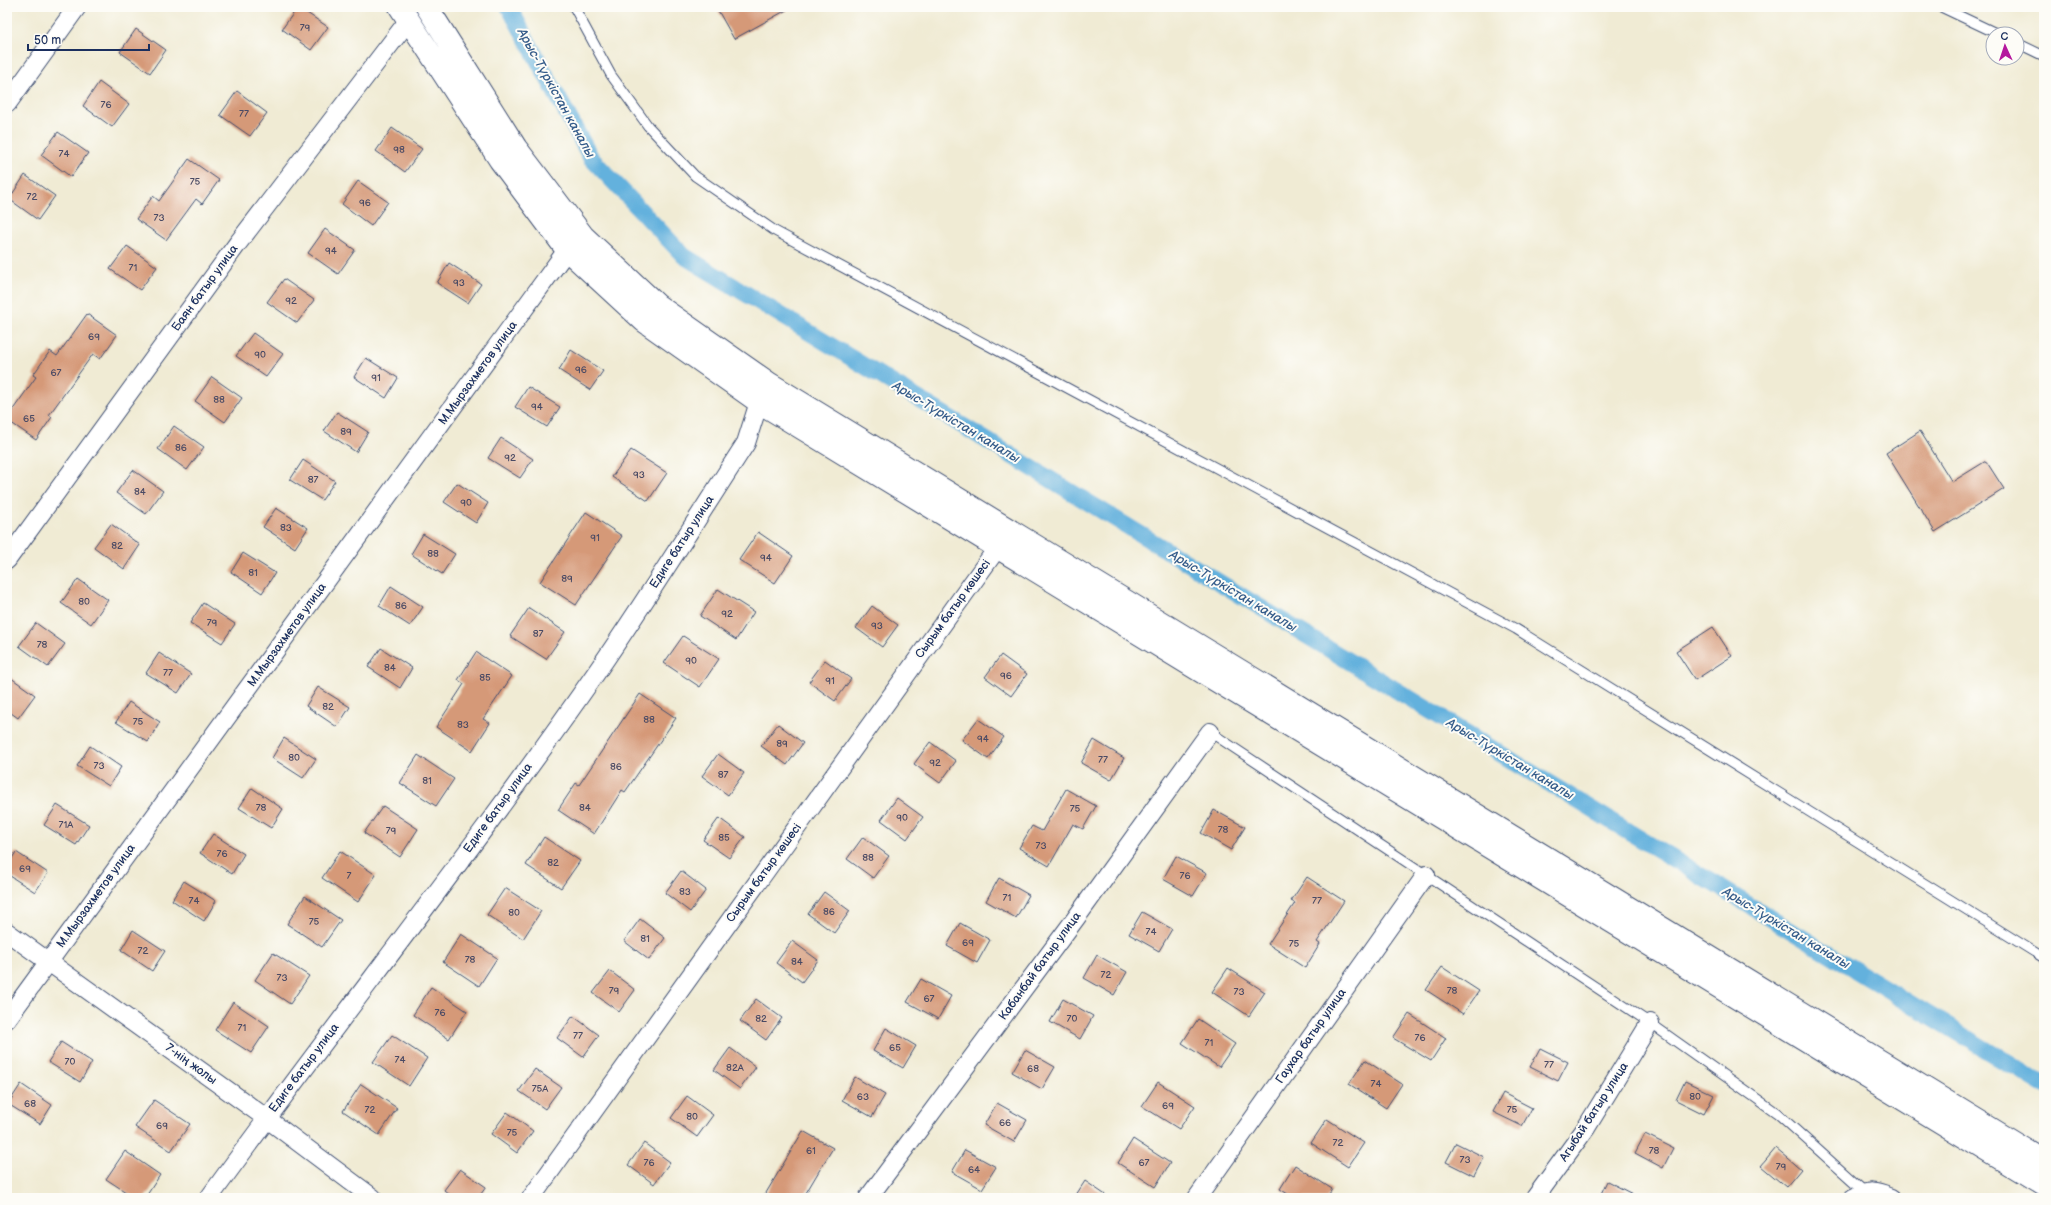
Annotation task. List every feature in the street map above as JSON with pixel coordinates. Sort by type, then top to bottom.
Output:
[{"type":"highway","points":[[427,7],[516,148],[583,236],[657,305],[770,384],[2044,1161]]},
{"type":"highway","points":[[404,14],[500,160],[567,250],[644,321],[759,402],[2044,1185]]},
{"type":"street","points":[[7,104],[77,7]]},
{"type":"street","name":"Баян батыр улица","points":[[7,560],[404,14]]},
{"type":"street","name":"М.Мырзахметов улица","points":[[7,1019],[567,250]]},
{"type":"street","name":"Едиге батыр улица","points":[[208,1198],[266,1118],[449,875],[596,673],[746,443],[759,402]]},
{"type":"street","name":"Сырым батыр көшесі","points":[[531,1198],[998,547]]},
{"type":"street","name":"Кабанбай батыр улица","points":[[868,1198],[1076,918],[1210,732]]},
{"type":"street","name":"Гаухар батыр улица","points":[[1197,1198],[1426,875]]},
{"type":"street","name":"7-нің жолы","points":[[7,932],[266,1118],[373,1198]]},
{"type":"street","name":"Агыбай батыр улица","points":[[1535,1198],[1586,1128],[1650,1023]]},
{"type":"street","points":[[1859,1195],[1878,1192],[1892,1198]]},
{"type":"lane","points":[[574,7],[611,74],[648,126],[695,176],[732,204],[775,232],[1516,629],[2044,958]]},
{"type":"lane","points":[[1941,7],[1985,28]]},
{"type":"lane","points":[[2025,47],[2044,56]]},
{"type":"lane","points":[[1210,732],[1650,1023],[1777,1113],[1859,1195]]},
{"type":"building","points":[[298,7],[328,27],[311,50],[282,29]]},
{"type":"building","points":[[716,7],[792,7],[734,39]]},
{"type":"building","points":[[136,29],[166,50],[150,73],[120,52]]},
{"type":"building","points":[[99,82],[129,104],[112,127],[83,106]]},
{"type":"building","points":[[237,91],[267,113],[250,136],[220,115]]},
{"type":"building","points":[[392,128],[422,149],[405,172],[376,151]]},
{"type":"building","points":[[58,132],[88,153],[71,177],[41,155]]},
{"type":"building","points":[[189,159],[219,180],[202,204],[196,199],[166,240],[136,219],[153,196],[159,201]]},
{"type":"building","points":[[25,175],[55,196],[38,220],[9,199]]},
{"type":"building","points":[[358,181],[388,202],[371,226],[342,204]]},
{"type":"building","points":[[325,229],[355,250],[338,274],[308,253]]},
{"type":"building","points":[[127,246],[157,267],[140,290],[110,269]]},
{"type":"building","points":[[449,263],[481,284],[468,303],[437,283]]},
{"type":"building","points":[[284,279],[314,300],[297,323],[267,302]]},
{"type":"building","points":[[87,314],[117,335],[100,359],[93,354],[49,415],[52,417],[36,440],[7,420],[7,418],[36,377],[33,375],[50,351],[57,356]]},
{"type":"building","points":[[253,333],[283,354],[266,377],[236,356]]},
{"type":"building","points":[[571,350],[603,371],[590,390],[559,370]]},
{"type":"building","points":[[366,358],[398,378],[386,398],[354,377]]},
{"type":"building","points":[[212,377],[242,398],[225,422],[195,401]]},
{"type":"building","points":[[528,387],[560,407],[547,427],[515,407]]},
{"type":"building","points":[[337,412],[368,432],[356,452],[324,431]]},
{"type":"building","points":[[174,426],[204,447],[187,470],[158,449]]},
{"type":"building","points":[[1920,431],[1952,482],[1986,461],[2004,489],[1935,532],[1886,453]]},
{"type":"building","points":[[501,438],[533,459],[520,478],[488,458]]},
{"type":"building","points":[[631,450],[667,473],[648,501],[612,477]]},
{"type":"building","points":[[303,460],[335,481],[322,500],[290,480]]},
{"type":"building","points":[[133,470],[163,491],[146,514],[116,493]]},
{"type":"building","points":[[457,483],[488,503],[476,523],[444,502]]},
{"type":"building","points":[[276,508],[308,528],[295,548],[263,527]]},
{"type":"building","points":[[586,512],[622,536],[576,605],[540,582]]},
{"type":"building","points":[[111,524],[140,545],[124,569],[94,547]]},
{"type":"building","points":[[758,532],[793,556],[775,583],[739,560]]},
{"type":"building","points":[[423,534],[455,554],[442,574],[411,554]]},
{"type":"building","points":[[243,553],[275,573],[262,593],[231,572]]},
{"type":"building","points":[[78,579],[108,600],[91,624],[61,603]]},
{"type":"building","points":[[391,586],[423,607],[410,626],[379,606]]},
{"type":"building","points":[[718,589],[754,612],[736,640],[700,616]]},
{"type":"building","points":[[203,603],[235,624],[222,643],[190,623]]},
{"type":"building","points":[[872,606],[898,625],[882,647],[856,628]]},
{"type":"building","points":[[529,608],[565,632],[546,659],[510,636]]},
{"type":"building","points":[[36,623],[65,644],[48,667],[19,646]]},
{"type":"building","points":[[1713,627],[1732,656],[1695,680],[1676,651]]},
{"type":"building","points":[[683,636],[719,659],[700,687],[664,663]]},
{"type":"building","points":[[381,648],[412,668],[400,688],[368,667]]},
{"type":"building","points":[[476,652],[512,676],[483,719],[490,723],[472,751],[436,727],[464,684],[458,680]]},
{"type":"building","points":[[159,653],[191,674],[178,693],[146,673]]},
{"type":"building","points":[[1001,655],[1027,674],[1011,696],[985,677]]},
{"type":"building","points":[[825,660],[851,679],[835,701],[809,682]]},
{"type":"building","points":[[7,675],[35,695],[18,718],[7,710]]},
{"type":"building","points":[[318,687],[350,707],[337,727],[306,706]]},
{"type":"building","points":[[640,694],[676,718],[625,792],[622,790],[594,834],[558,810],[576,783],[579,785]]},
{"type":"building","points":[[129,702],[160,722],[148,742],[116,722]]},
{"type":"building","points":[[978,719],[1004,737],[988,759],[962,740]]},
{"type":"building","points":[[778,724],[803,743],[787,765],[761,746]]},
{"type":"building","points":[[284,738],[316,759],[303,778],[272,758]]},
{"type":"building","points":[[1094,740],[1124,758],[1111,780],[1081,763]]},
{"type":"building","points":[[930,742],[956,761],[940,783],[914,764]]},
{"type":"building","points":[[90,746],[121,767],[109,786],[77,766]]},
{"type":"building","points":[[718,754],[744,773],[728,795],[702,776]]},
{"type":"building","points":[[418,755],[454,779],[436,806],[400,783]]},
{"type":"building","points":[[252,788],[283,809],[271,828],[239,808]]},
{"type":"building","points":[[1066,789],[1096,806],[1083,829],[1073,824],[1049,866],[1019,848],[1032,826],[1042,831]]},
{"type":"building","points":[[897,798],[923,817],[907,839],[881,820]]},
{"type":"building","points":[[57,805],[89,825],[76,845],[44,825]]},
{"type":"building","points":[[383,806],[418,829],[400,857],[364,833]]},
{"type":"building","points":[[1214,810],[1245,827],[1231,850],[1201,833]]},
{"type":"building","points":[[719,818],[745,837],[729,858],[703,840]]},
{"type":"building","points":[[213,834],[244,854],[232,874],[200,853]]},
{"type":"building","points":[[544,837],[580,861],[561,888],[526,865]]},
{"type":"building","points":[[863,837],[889,856],[873,878],[847,859]]},
{"type":"building","points":[[340,851],[376,875],[358,902],[322,878]]},
{"type":"building","points":[[16,852],[48,873],[35,892],[7,874],[7,866]]},
{"type":"building","points":[[1176,856],[1207,873],[1193,896],[1163,879]]},
{"type":"building","points":[[681,871],[706,890],[690,912],[665,893]]},
{"type":"building","points":[[1307,877],[1344,901],[1317,942],[1320,944],[1305,968],[1268,944],[1295,903],[1291,901]]},
{"type":"building","points":[[999,878],[1029,895],[1016,918],[986,901]]},
{"type":"building","points":[[184,881],[216,901],[204,921],[172,900]]},
{"type":"building","points":[[505,888],[541,911],[523,939],[487,915]]},
{"type":"building","points":[[824,892],[850,911],[834,933],[808,914]]},
{"type":"building","points":[[305,896],[341,920],[322,947],[287,924]]},
{"type":"building","points":[[1142,912],[1172,929],[1159,951],[1129,934]]},
{"type":"building","points":[[640,919],[665,938],[649,960],[624,941]]},
{"type":"building","points":[[960,923],[990,940],[977,963],[947,946]]},
{"type":"building","points":[[133,930],[165,951],[152,971],[121,950]]},
{"type":"building","points":[[461,934],[497,958],[479,986],[443,962]]},
{"type":"building","points":[[792,941],[818,960],[802,982],[776,963]]},
{"type":"building","points":[[273,953],[309,976],[290,1004],[255,980]]},
{"type":"building","points":[[1097,955],[1127,972],[1114,995],[1084,978]]},
{"type":"building","points":[[1442,967],[1479,991],[1463,1014],[1426,990]]},
{"type":"building","points":[[1228,968],[1265,992],[1249,1016],[1212,992]]},
{"type":"building","points":[[610,971],[635,990],[619,1012],[593,993]]},
{"type":"building","points":[[921,979],[951,996],[938,1019],[907,1002]]},
{"type":"building","points":[[431,987],[467,1011],[449,1039],[413,1015]]},
{"type":"building","points":[[756,999],[782,1018],[766,1040],[740,1021]]},
{"type":"building","points":[[1063,999],[1093,1016],[1080,1039],[1050,1022]]},
{"type":"building","points":[[233,1002],[269,1026],[251,1053],[215,1030]]},
{"type":"building","points":[[1409,1014],[1446,1038],[1431,1061],[1393,1038]]},
{"type":"building","points":[[573,1016],[599,1035],[583,1057],[557,1038]]},
{"type":"building","points":[[1198,1019],[1235,1044],[1219,1067],[1182,1043]]},
{"type":"building","points":[[886,1028],[916,1046],[903,1068],[873,1051]]},
{"type":"building","points":[[392,1035],[427,1058],[409,1086],[373,1062]]},
{"type":"building","points":[[61,1042],[92,1062],[80,1082],[48,1062]]},
{"type":"building","points":[[730,1048],[756,1067],[740,1089],[714,1070]]},
{"type":"building","points":[[1540,1048],[1568,1062],[1558,1081],[1530,1067]]},
{"type":"building","points":[[1025,1050],[1055,1067],[1042,1089],[1012,1072]]},
{"type":"building","points":[[1365,1060],[1402,1084],[1386,1108],[1349,1084]]},
{"type":"building","points":[[535,1069],[561,1087],[545,1109],[519,1091]]},
{"type":"building","points":[[855,1077],[885,1095],[872,1117],[842,1100]]},
{"type":"building","points":[[1685,1081],[1714,1095],[1704,1114],[1676,1100]]},
{"type":"building","points":[[1158,1082],[1195,1106],[1179,1129],[1142,1106]]},
{"type":"building","points":[[21,1084],[52,1105],[40,1124],[8,1104]]},
{"type":"building","points":[[361,1084],[397,1108],[379,1135],[343,1111]]},
{"type":"building","points":[[1503,1093],[1532,1108],[1522,1126],[1493,1112]]},
{"type":"building","points":[[687,1096],[713,1115],[697,1137],[671,1118]]},
{"type":"building","points":[[154,1100],[190,1124],[171,1151],[135,1127]]},
{"type":"building","points":[[997,1103],[1027,1120],[1014,1142],[984,1125]]},
{"type":"building","points":[[507,1112],[533,1131],[517,1153],[491,1134]]},
{"type":"building","points":[[1327,1119],[1364,1143],[1348,1167],[1311,1143]]},
{"type":"building","points":[[803,1131],[833,1148],[803,1198],[763,1198]]},
{"type":"building","points":[[1645,1134],[1673,1148],[1663,1168],[1635,1153]]},
{"type":"building","points":[[1133,1139],[1170,1163],[1155,1187],[1118,1163]]},
{"type":"building","points":[[644,1143],[670,1162],[654,1184],[628,1165]]},
{"type":"building","points":[[1456,1143],[1484,1157],[1474,1176],[1446,1162]]},
{"type":"building","points":[[1776,1148],[1801,1169],[1786,1187],[1761,1166]]},
{"type":"building","points":[[965,1150],[996,1167],[982,1189],[952,1172]]},
{"type":"building","points":[[125,1151],[160,1175],[145,1198],[135,1198],[106,1179]]},
{"type":"building","points":[[1295,1165],[1332,1189],[1327,1198],[1294,1198],[1280,1189]]},
{"type":"building","points":[[460,1169],[486,1187],[478,1198],[454,1198],[444,1190]]},
{"type":"building","points":[[1085,1181],[1110,1198],[1074,1198]]},
{"type":"building","points":[[1607,1181],[1640,1198],[1599,1198]]},
{"type":"waterway","name":"Арыс-Түркістан каналы","points":[[509,7],[591,158],[684,256],[2044,1085]]}]
